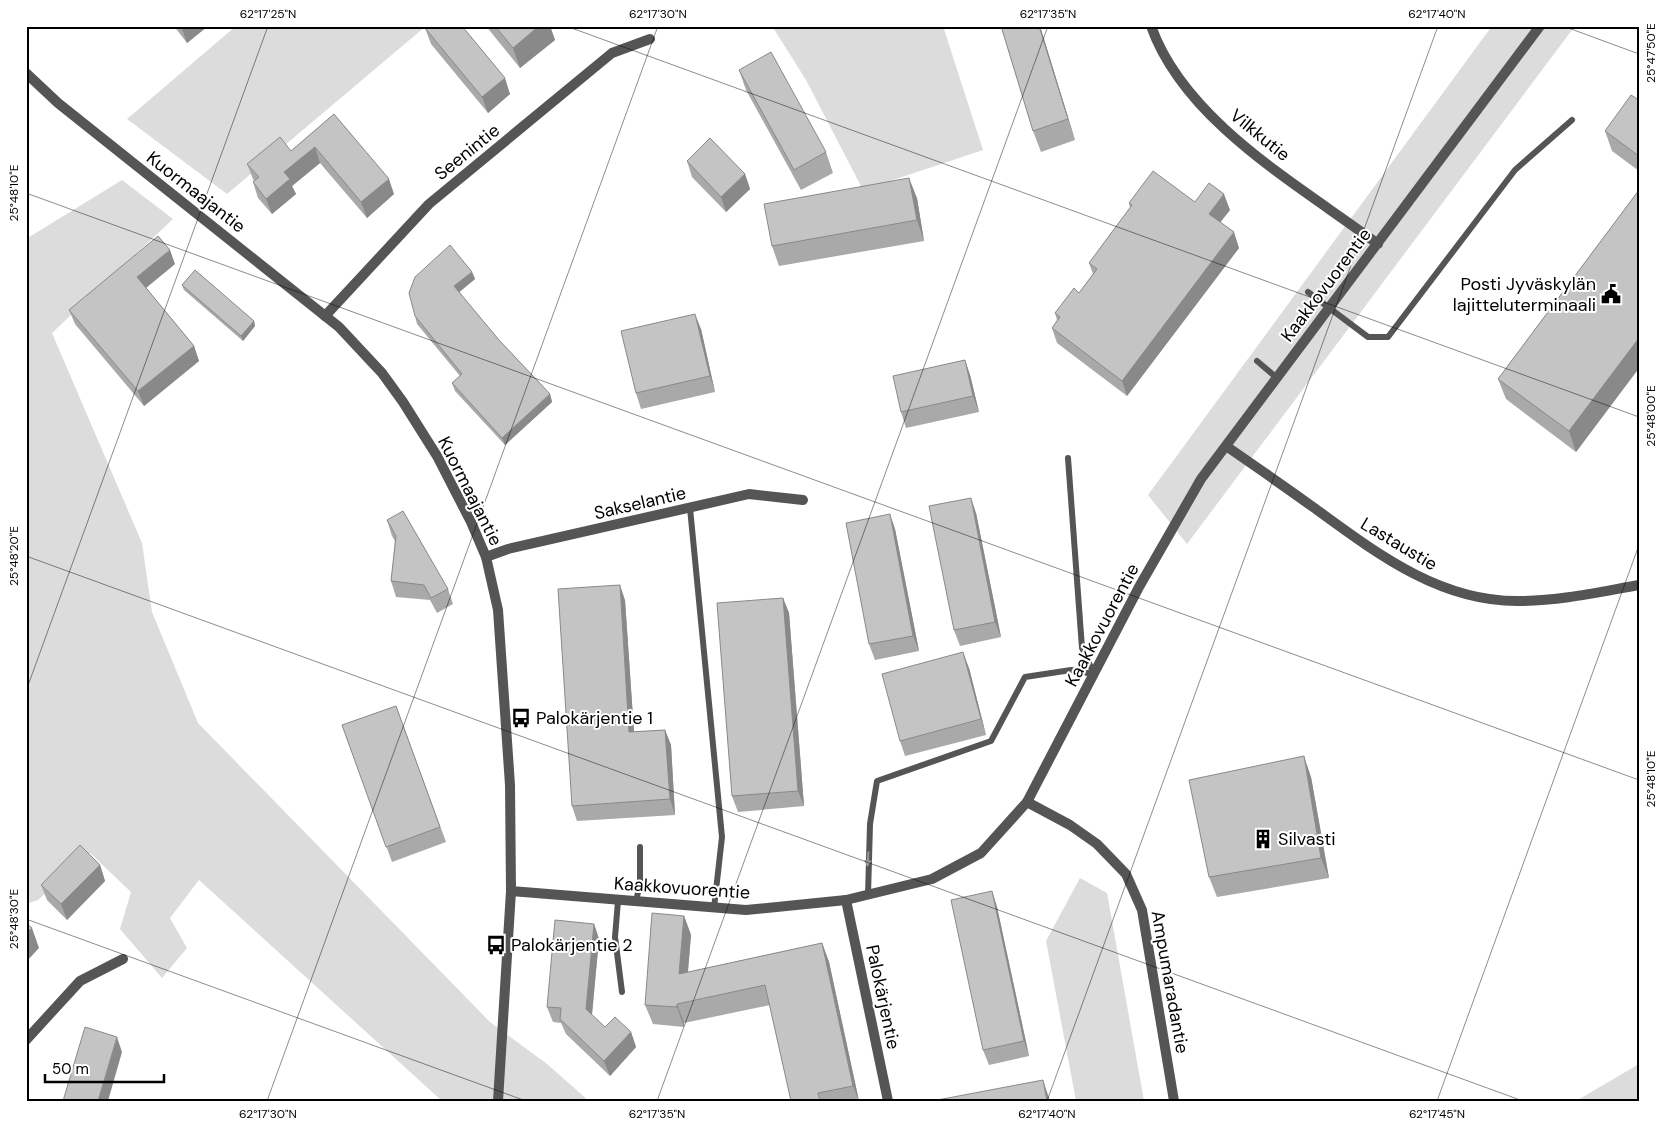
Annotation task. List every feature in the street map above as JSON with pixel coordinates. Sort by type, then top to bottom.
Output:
[{"type":"street","name":"Vilkkutie","points":[[1151,26],[1157,44],[1186,90],[1231,136],[1378,244]]},
{"type":"street","name":"Kaakkovuorentie","points":[[511,891],[746,910],[846,900],[932,879],[981,853],[1027,802],[1179,513],[1201,479],[1540,26]]},
{"type":"street","name":"Seenintie","points":[[325,316],[428,204],[612,54],[650,39]]},
{"type":"street","name":"Kuormaajantie","points":[[26,73],[94,132],[325,316],[364,354],[402,402],[459,496],[486,557],[498,610],[504,690],[511,817],[511,891],[498,1101]]},
{"type":"street","name":"Lastaustie","points":[[1226,446],[1378,555],[1430,583],[1474,596],[1518,602],[1566,599],[1639,585]]},
{"type":"street","name":"Sakselantie","points":[[486,557],[508,549],[749,494],[803,500]]},
{"type":"street","name":"Ampumaradantie","points":[[1027,802],[1070,825],[1097,844],[1126,874],[1142,910],[1174,1101]]},
{"type":"street","name":"Palokärjentie","points":[[846,900],[888,1101]]},
{"type":"street","points":[[26,1040],[80,981],[123,958]]},
{"type":"lane","points":[[1308,292],[1368,337],[1388,337],[1516,170],[1572,120]]},
{"type":"lane","points":[[1258,361],[1277,378]]},
{"type":"lane","points":[[1068,458],[1082,648],[1094,674]]},
{"type":"lane","points":[[690,508],[722,837],[714,908]]},
{"type":"lane","points":[[868,894],[870,824],[877,781],[991,741],[1025,676],[1071,670],[1094,674]]},
{"type":"lane","points":[[636,902],[640,882],[640,847]]},
{"type":"lane","points":[[618,901],[615,937],[622,992]]},
{"type":"shaded area","points":[[236,26],[426,26],[227,194],[127,119]]},
{"type":"shaded area","points":[[772,26],[943,26],[983,150],[863,190],[806,80]]},
{"type":"shaded area","points":[[1492,26],[1575,26],[1187,544],[1148,495]]},
{"type":"shaded area","points":[[122,180],[173,219],[52,333],[142,543],[152,612],[198,723],[490,1022],[547,1064],[589,1101],[442,1101],[199,880],[170,918],[187,948],[162,978],[120,929],[131,892],[90,853],[38,900],[26,904],[26,239]]},
{"type":"shaded area","points":[[1080,878],[1107,893],[1144,1101],[1076,1101],[1046,941]]},
{"type":"shaded area","points":[[1639,1064],[1639,1101],[1576,1101]]},
{"type":"building","points":[[428,26],[462,26],[505,78],[482,97],[425,28]]},
{"type":"building","points":[[495,26],[539,26],[513,48]]},
{"type":"building","points":[[1001,26],[1039,26],[1068,119],[1033,131]]},
{"type":"building","points":[[771,52],[826,152],[794,170],[739,70]]},
{"type":"building","points":[[1631,95],[1639,100],[1639,156],[1605,131]]},
{"type":"building","points":[[334,114],[389,179],[361,202],[315,147],[284,172],[290,179],[266,199],[253,182],[259,177],[247,164],[280,137],[291,151]]},
{"type":"building","points":[[710,138],[745,174],[721,197],[687,161]]},
{"type":"building","points":[[1153,171],[1195,202],[1209,183],[1224,194],[1209,214],[1234,232],[1122,381],[1052,328],[1060,317],[1055,313],[1074,288],[1079,293],[1097,269],[1089,263],[1132,205],[1129,203]]},
{"type":"building","points":[[909,178],[917,220],[772,246],[764,204]]},
{"type":"building","name":"Posti Jyväskylän lajitteluterminaali","points":[[1639,190],[1639,338],[1569,431],[1498,379]]},
{"type":"building","points":[[158,236],[170,250],[137,277],[194,346],[138,391],[69,310]]},
{"type":"building","points":[[450,245],[472,272],[454,286],[499,340],[550,394],[502,438],[452,383],[462,374],[415,316],[409,293],[415,277]]},
{"type":"building","points":[[195,270],[254,321],[241,336],[182,285]]},
{"type":"building","points":[[695,314],[710,376],[636,393],[621,331]]},
{"type":"building","points":[[965,360],[973,396],[901,412],[893,376]]},
{"type":"building","points":[[971,498],[995,622],[954,630],[929,506]]},
{"type":"building","points":[[403,511],[448,589],[431,598],[424,585],[391,581],[396,536],[387,520]]},
{"type":"building","points":[[890,514],[913,636],[869,644],[846,523]]},
{"type":"building","points":[[620,585],[629,732],[665,730],[670,799],[572,806],[558,589]]},
{"type":"building","points":[[783,598],[798,791],[732,796],[717,603]]},
{"type":"building","points":[[963,652],[981,719],[900,741],[882,674]]},
{"type":"building","points":[[396,706],[440,827],[386,847],[342,725]]},
{"type":"building","name":"Silvasti","points":[[1304,756],[1321,858],[1209,877],[1189,780]]},
{"type":"building","points":[[80,845],[100,865],[61,904],[41,885]]},
{"type":"building","points":[[992,891],[1024,1041],[983,1050],[951,900]]},
{"type":"building","points":[[652,913],[684,916],[679,974],[822,943],[853,1086],[818,1093],[820,1101],[791,1101],[765,985],[677,1004],[677,1007],[645,1005]]},
{"type":"building","points":[[555,920],[594,924],[586,1009],[605,1027],[615,1017],[631,1032],[604,1061],[560,1019],[561,1008],[547,1007]]},
{"type":"building","points":[[26,923],[32,928],[26,934]]},
{"type":"building","points":[[85,1027],[117,1037],[98,1101],[63,1101]]},
{"type":"building","points":[[1043,1080],[1047,1101],[932,1101]]},
{"type":"place","name":"Posti Jyväskylän lajitteluterminaali","points":[[1611,294]]},
{"type":"place","name":"Palokärjentie 1","points":[[521,718]]},
{"type":"place","name":"Silvasti","points":[[1263,839]]},
{"type":"place","name":"Palokärjentie 2","points":[[496,945]]}]
